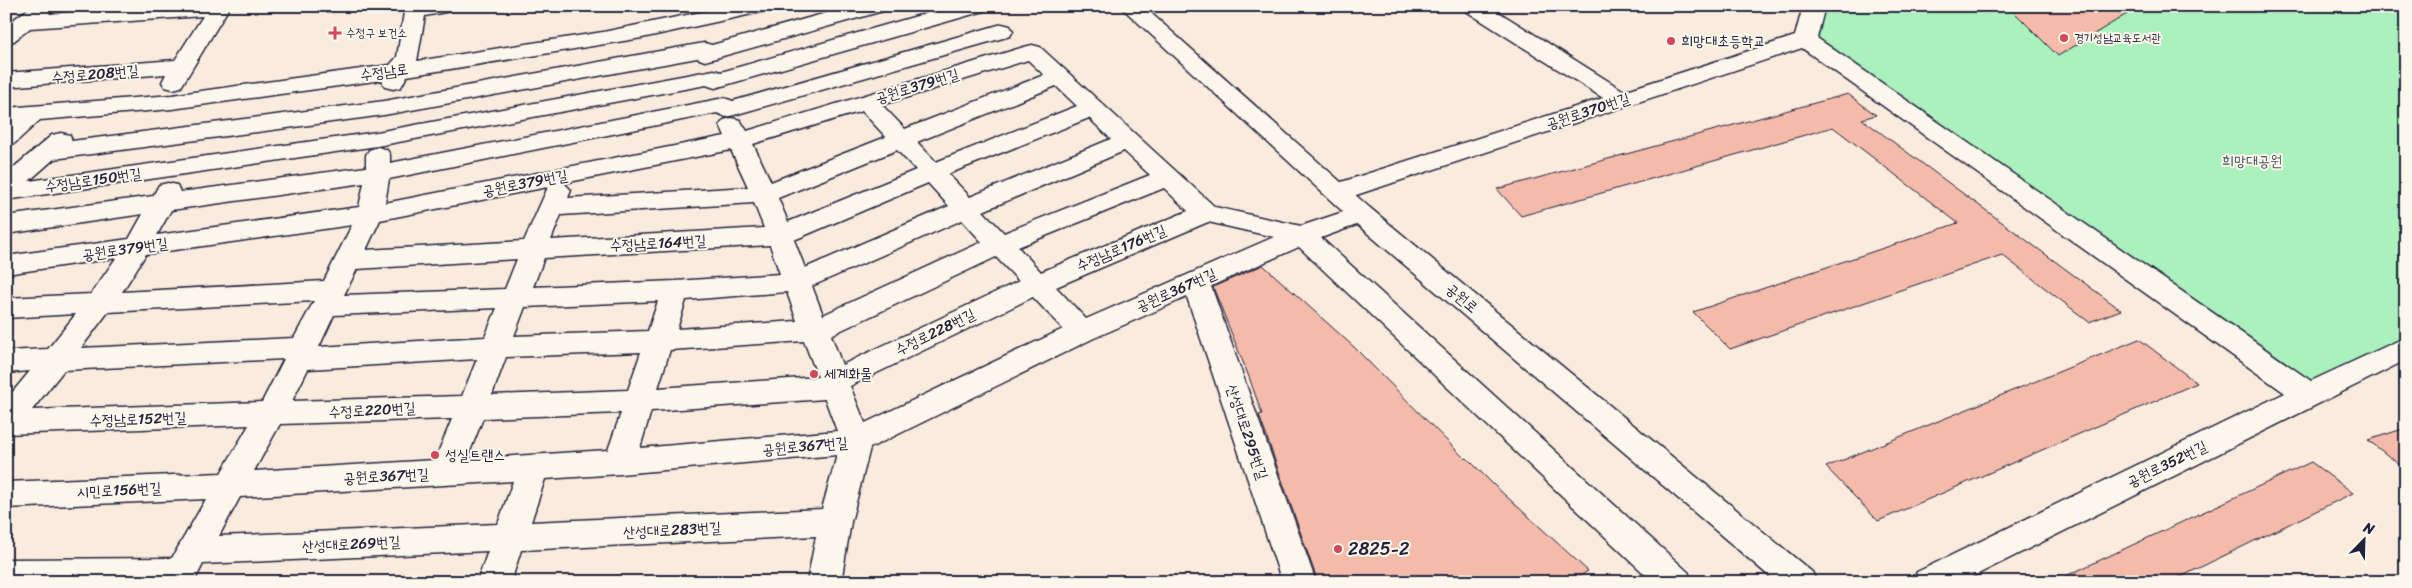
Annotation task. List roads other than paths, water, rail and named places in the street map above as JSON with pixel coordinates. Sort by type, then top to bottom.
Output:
[{"type":"street","points":[[6,36],[46,6]]},
{"type":"street","points":[[183,568],[270,415],[370,214],[378,173],[377,139],[384,108],[397,71],[408,58],[416,8],[443,6]]},
{"type":"street","name":"수정남로","points":[[6,115],[96,109],[219,96],[397,71],[561,45],[691,15],[758,6]]},
{"type":"street","points":[[179,168],[377,139],[566,104],[710,65],[794,29],[875,6]]},
{"type":"street","points":[[48,152],[384,108],[563,76],[710,65],[828,49],[976,6],[1059,77],[1206,213],[1302,235],[1676,582]]},
{"type":"street","name":"공원로","points":[[1130,6],[1361,214],[1800,582]]},
{"type":"street","points":[[1474,6],[1622,100]]},
{"type":"street","points":[[1814,6],[1805,40],[2308,394]]},
{"type":"street","points":[[26,22],[219,7]]},
{"type":"street","points":[[159,102],[184,66],[219,7]]},
{"type":"street","points":[[691,15],[738,141],[764,194],[856,441],[835,522],[824,582]]},
{"type":"street","points":[[6,225],[378,173],[725,107],[842,77],[1002,30]]},
{"type":"street","name":"공원로370번길","points":[[1338,192],[1805,40]]},
{"type":"street","points":[[446,472],[553,207],[562,176],[568,137],[561,45]]},
{"type":"street","name":"공원로379번길","points":[[6,265],[370,214],[738,141],[1029,53]]},
{"type":"street","name":"수정로208번길","points":[[6,80],[90,76],[184,66]]},
{"type":"street","points":[[58,112],[66,106],[90,76]]},
{"type":"street","points":[[553,207],[764,194],[1059,77]]},
{"type":"street","name":"수정남로152번길","points":[[6,422],[99,303],[136,248],[162,204],[198,132],[219,96]]},
{"type":"street","points":[[866,102],[1082,332]]},
{"type":"street","points":[[780,236],[932,172],[1093,108]]},
{"type":"street","name":"수정남로150번길","points":[[6,187],[96,109]]},
{"type":"street","points":[[6,138],[34,114]]},
{"type":"street","points":[[6,308],[99,303],[329,298],[516,297],[675,292],[797,282],[966,208],[1127,141]]},
{"type":"street","name":"수정남로150번길","points":[[6,192],[179,168]]},
{"type":"street","points":[[6,362],[57,359],[302,354],[659,341],[815,330],[1000,244],[1168,176]]},
{"type":"street","name":"수정남로176번길","points":[[1037,284],[1206,213]]},
{"type":"street","name":"공원로367번길","points":[[231,485],[620,462],[856,441],[1082,332],[1302,235],[1361,214]]},
{"type":"street","name":"수정남로164번길","points":[[536,250],[780,236]]},
{"type":"street","points":[[348,260],[536,250]]},
{"type":"street","name":"산성대로295번길","points":[[1196,282],[1299,582]]},
{"type":"street","name":"수정로228번길","points":[[639,401],[835,384],[1037,284]]},
{"type":"street","points":[[620,462],[675,292]]},
{"type":"street","name":"공원로352번길","points":[[1929,582],[2406,347]]},
{"type":"street","points":[[473,406],[639,401]]},
{"type":"street","name":"수정로220번길","points":[[270,415],[473,406]]},
{"type":"street","name":"수정남로152번길","points":[[6,422],[270,415]]},
{"type":"street","points":[[494,582],[533,467]]},
{"type":"street","name":"시민로156번길","points":[[6,495],[231,485]]},
{"type":"street","name":"산성대로283번길","points":[[509,538],[835,522]]},
{"type":"street","name":"산성대로269번길","points":[[6,573],[183,568],[509,538]]},
{"type":"place","name":"수정구 보건소","points":[[335,33]]},
{"type":"place","name":"경기성남교육도서관","points":[[2064,38]]},
{"type":"place","name":"희망대초등학교","points":[[1671,41]]},
{"type":"place","name":"세계화물","points":[[814,374]]},
{"type":"place","name":"성실트랜스","points":[[435,455]]},
{"type":"place","name":"2825-2","points":[[1338,549]]},
{"type":"park label","name":"희망대공원","points":[[2252,161]]}]
